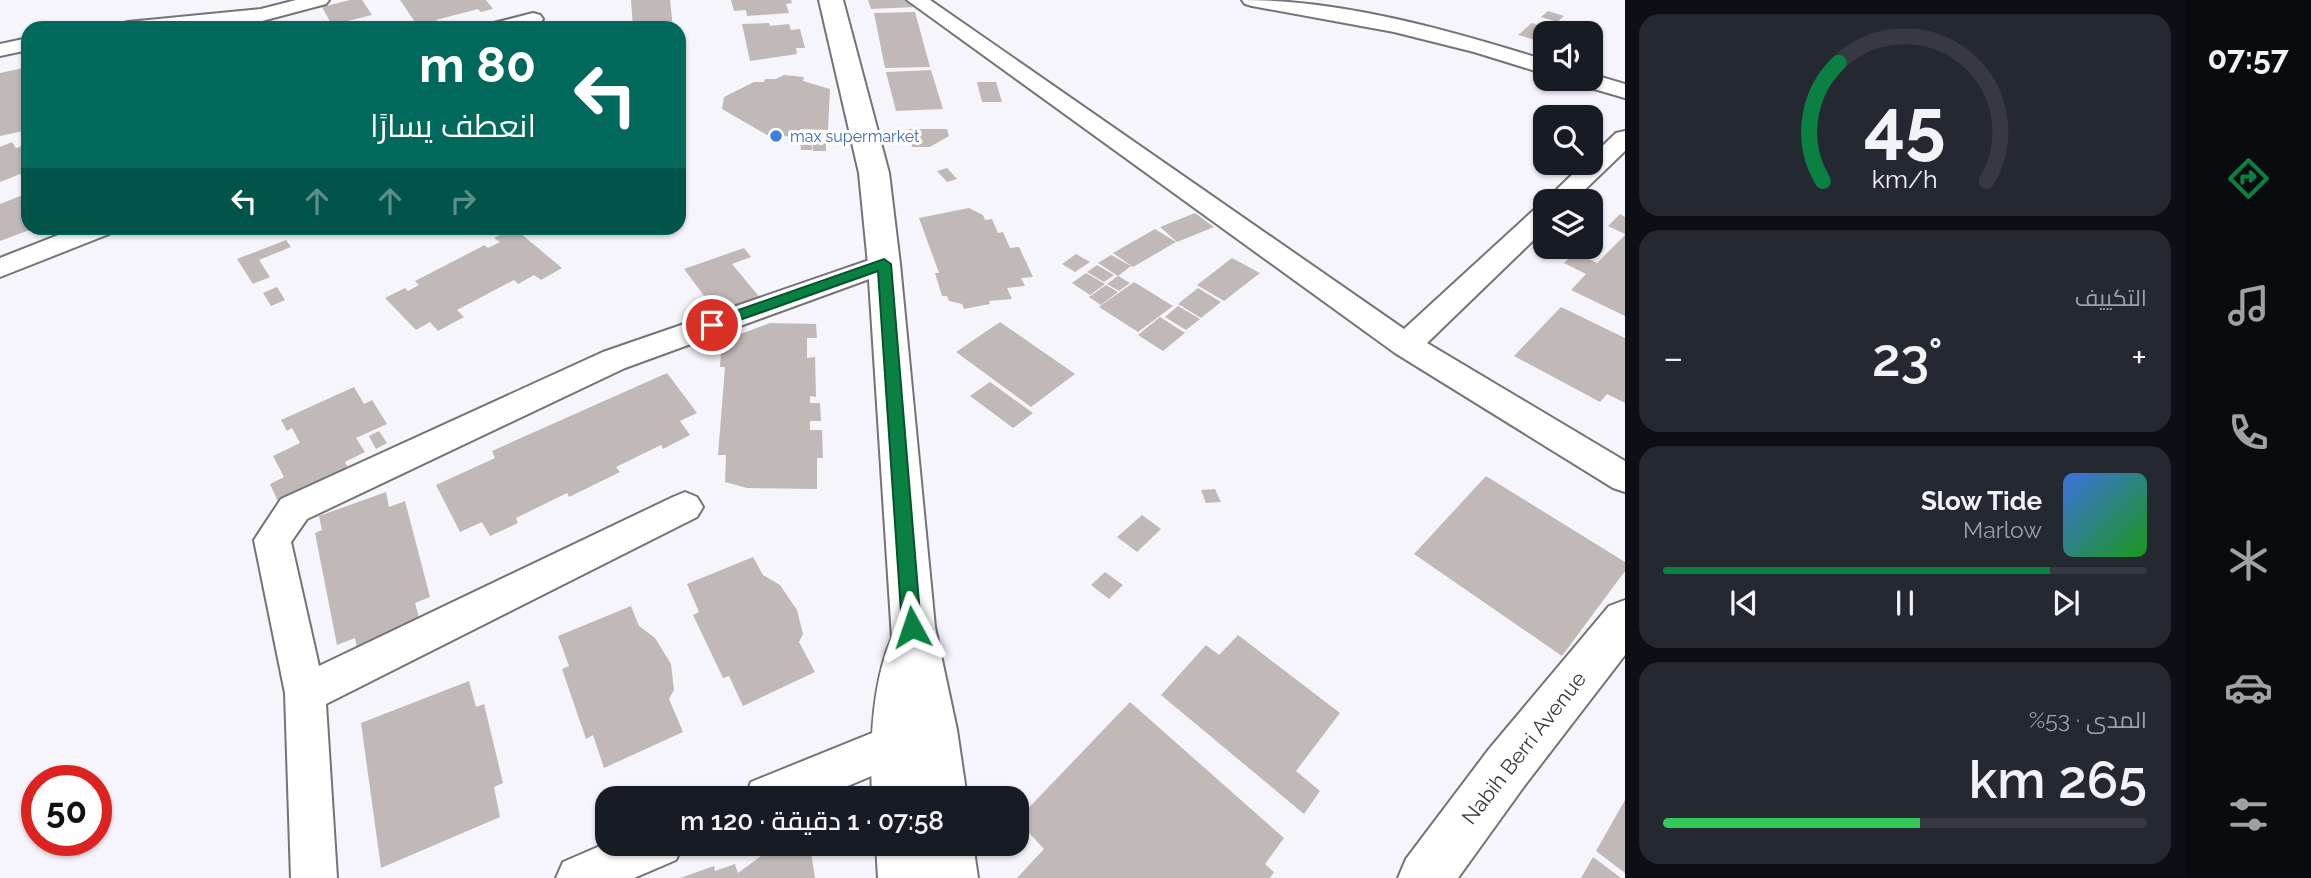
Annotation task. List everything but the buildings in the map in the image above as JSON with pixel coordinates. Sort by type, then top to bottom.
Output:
[{"type":"main road","points":[[831,0],[874,173],[884,264],[912,627],[913,737],[901,786]]},
{"type":"main road","name":"Nabih Berri Avenue","points":[[1425,878],[1507,767],[1625,620]]},
{"type":"main road","points":[[913,737],[935,786]]},
{"type":"main road","points":[[903,856],[905,878]]},
{"type":"main road","points":[[948,856],[951,878]]},
{"type":"street","points":[[267,21],[319,0]]},
{"type":"street","points":[[917,0],[1406,345],[1625,478]]},
{"type":"street","points":[[1252,0],[1394,26],[1481,47],[1533,63]]},
{"type":"street","points":[[525,21],[533,19]]},
{"type":"street","points":[[0,50],[21,46]]},
{"type":"street","points":[[1603,84],[1625,91]]},
{"type":"street","points":[[1572,189],[1625,138]]},
{"type":"street","points":[[1406,345],[1533,225]]},
{"type":"street","points":[[0,268],[82,235]]},
{"type":"street","points":[[314,878],[305,693],[272,540],[294,509],[614,360],[884,264]]},
{"type":"street","points":[[305,693],[684,507]]},
{"type":"street","points":[[796,786],[913,737]]},
{"type":"street","points":[[579,878],[631,856]]},
{"type":"place","name":"max supermarket","points":[[776,136]]},
{"type":"route","points":[[712,325],[884,264],[912,627]]}]
